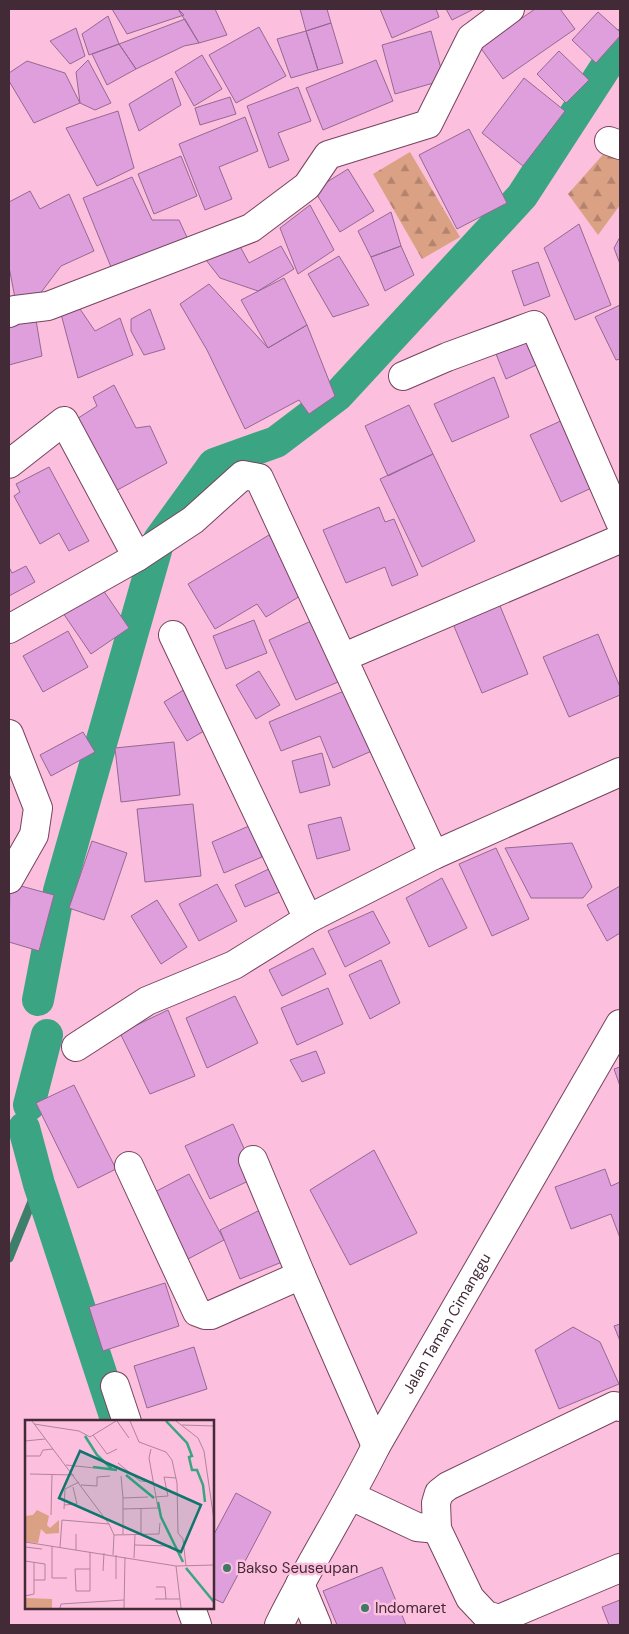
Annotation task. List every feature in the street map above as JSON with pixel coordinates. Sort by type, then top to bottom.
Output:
[{"type":"street","points":[[9,313],[15,310],[48,306],[251,228],[307,186],[328,155],[428,124],[471,38],[510,9]]},
{"type":"street","points":[[403,376],[447,357],[534,325],[620,522]]},
{"type":"street","points":[[9,464],[64,422],[145,551]]},
{"type":"street","points":[[9,629],[145,551],[193,520],[243,474],[259,478],[344,657],[434,855]]},
{"type":"street","points":[[344,657],[620,539]]},
{"type":"street","points":[[173,634],[308,919]]},
{"type":"street","points":[[9,734],[38,808],[34,835],[9,878]]},
{"type":"street","points":[[76,1047],[147,1001],[234,965],[308,919],[434,855],[620,772]]},
{"type":"street","name":"Jalan Taman Cimanggu","points":[[280,1625],[300,1584],[352,1496],[376,1446],[620,1024]]},
{"type":"street","points":[[252,1160],[376,1446]]},
{"type":"street","points":[[129,1166],[197,1312],[205,1315],[211,1314],[301,1275]]},
{"type":"street","points":[[115,1386],[126,1420]]},
{"type":"street","points":[[620,1408],[614,1406],[448,1486],[439,1493],[436,1503],[437,1529],[470,1598],[486,1615],[499,1619],[620,1568]]},
{"type":"street","points":[[352,1496],[418,1526],[437,1529]]},
{"type":"street","points":[[300,1584],[317,1625]]},
{"type":"street","points":[[191,1609],[197,1625]]},
{"type":"green space","points":[[607,150],[620,161],[620,205],[598,235],[568,194]]},
{"type":"green space","points":[[410,152],[460,237],[422,259],[373,174]]},
{"type":"building","points":[[112,9],[178,9],[184,15],[127,34]]},
{"type":"building","points":[[178,9],[215,9],[227,35],[199,43]]},
{"type":"building","points":[[300,9],[327,9],[331,23],[306,31]]},
{"type":"building","points":[[380,9],[436,9],[439,17],[392,38]]},
{"type":"building","points":[[446,9],[474,9],[452,20]]},
{"type":"building","points":[[535,9],[560,9],[575,29],[503,79],[480,47]]},
{"type":"building","points":[[598,12],[620,32],[620,36],[596,63],[572,40]]},
{"type":"building","points":[[108,16],[119,44],[89,55],[82,34]]},
{"type":"building","points":[[185,19],[199,43],[184,46],[136,69],[119,44]]},
{"type":"building","points":[[331,23],[343,63],[318,70],[306,31]]},
{"type":"building","points":[[259,27],[286,76],[236,103],[209,55]]},
{"type":"building","points":[[76,28],[85,56],[70,64],[50,41]]},
{"type":"building","points":[[306,31],[318,70],[291,78],[277,39]]},
{"type":"building","points":[[431,31],[444,80],[395,94],[382,45]]},
{"type":"building","points":[[119,44],[136,69],[107,85],[92,54]]},
{"type":"building","points":[[559,51],[589,80],[566,103],[537,74]]},
{"type":"building","points":[[202,55],[222,89],[194,106],[175,72]]},
{"type":"building","points":[[88,60],[111,103],[95,110],[80,103],[76,72]]},
{"type":"building","points":[[376,60],[393,101],[323,130],[306,88]]},
{"type":"building","points":[[27,61],[65,73],[80,103],[34,123],[9,81],[9,73]]},
{"type":"building","points":[[172,78],[181,105],[139,131],[129,104]]},
{"type":"building","points":[[524,78],[565,111],[523,166],[482,133]]},
{"type":"building","points":[[298,87],[311,121],[278,133],[289,160],[269,168],[247,106]]},
{"type":"building","points":[[230,97],[236,114],[200,125],[195,108]]},
{"type":"building","points":[[118,111],[134,168],[97,186],[66,128]]},
{"type":"building","points":[[245,117],[258,151],[219,167],[232,199],[205,210],[179,144]]},
{"type":"building","points":[[469,129],[507,203],[457,229],[419,155]]},
{"type":"building","points":[[181,156],[197,196],[154,214],[138,174]]},
{"type":"building","points":[[348,169],[374,211],[340,232],[314,190]]},
{"type":"building","points":[[132,177],[152,220],[179,220],[191,246],[113,272],[83,198]]},
{"type":"building","points":[[30,191],[40,209],[69,194],[94,251],[61,266],[33,303],[16,303],[9,267],[9,202]]},
{"type":"building","points":[[310,205],[334,250],[298,274],[280,228]]},
{"type":"building","points":[[391,212],[401,246],[371,257],[358,231]]},
{"type":"building","points":[[579,224],[611,305],[575,320],[544,248]]},
{"type":"building","points":[[235,237],[249,263],[281,246],[294,269],[258,291],[220,278],[206,260]]},
{"type":"building","points":[[620,237],[620,264],[614,248]]},
{"type":"building","points":[[401,246],[414,275],[385,291],[371,257]]},
{"type":"building","points":[[339,256],[369,305],[333,317],[308,274]]},
{"type":"building","points":[[538,262],[550,296],[524,306],[512,271]]},
{"type":"building","points":[[284,278],[307,325],[268,348],[241,300]]},
{"type":"building","points":[[209,284],[268,348],[307,325],[335,396],[309,414],[299,400],[245,429],[207,350],[180,304]]},
{"type":"building","points":[[620,305],[620,359],[616,360],[595,317]]},
{"type":"building","points":[[80,309],[95,331],[120,318],[133,355],[78,378],[61,314]]},
{"type":"building","points":[[150,309],[165,349],[144,355],[131,331],[131,319]]},
{"type":"building","points":[[35,314],[42,356],[9,365],[9,323]]},
{"type":"building","points":[[534,337],[545,361],[506,379],[496,354]]},
{"type":"building","points":[[494,377],[509,417],[452,442],[434,404]]},
{"type":"building","points":[[114,385],[136,428],[150,426],[167,463],[110,494],[72,422],[97,406],[93,397]]},
{"type":"building","points":[[409,405],[433,454],[388,476],[365,426]]},
{"type":"building","points":[[565,419],[596,486],[561,502],[530,435]]},
{"type":"building","points":[[433,454],[475,541],[422,567],[380,479]]},
{"type":"building","points":[[49,467],[89,541],[69,551],[59,533],[40,544],[14,496],[20,492],[16,484]]},
{"type":"building","points":[[379,507],[385,522],[394,519],[418,575],[392,586],[385,567],[346,583],[323,530]]},
{"type":"building","points":[[269,535],[305,593],[266,617],[257,604],[215,629],[188,584]]},
{"type":"building","points":[[26,566],[35,582],[9,596],[9,567],[12,573]]},
{"type":"building","points":[[101,587],[129,628],[91,654],[63,613]]},
{"type":"building","points":[[498,601],[528,674],[482,693],[451,619]]},
{"type":"building","points":[[318,618],[345,679],[296,700],[269,640]]},
{"type":"building","points":[[254,620],[267,653],[226,669],[213,636]]},
{"type":"building","points":[[68,631],[88,667],[43,692],[23,656]]},
{"type":"building","points":[[598,634],[620,687],[620,695],[569,717],[543,657]]},
{"type":"building","points":[[259,671],[280,705],[256,719],[236,685]]},
{"type":"building","points":[[190,686],[214,725],[187,741],[164,702]]},
{"type":"building","points":[[349,689],[374,750],[333,768],[320,736],[281,751],[269,722]]},
{"type":"building","points":[[83,732],[95,752],[51,776],[40,755]]},
{"type":"building","points":[[174,742],[180,795],[121,802],[115,748]]},
{"type":"building","points":[[322,753],[330,785],[300,793],[292,761]]},
{"type":"building","points":[[193,804],[201,876],[145,882],[137,809]]},
{"type":"building","points":[[341,817],[350,850],[317,859],[308,825]]},
{"type":"building","points":[[249,826],[262,857],[224,873],[212,842]]},
{"type":"building","points":[[92,841],[127,853],[104,920],[69,908]]},
{"type":"building","points":[[572,843],[592,887],[583,898],[531,898],[505,848]]},
{"type":"building","points":[[496,848],[529,919],[492,936],[459,864]]},
{"type":"building","points":[[273,867],[284,890],[245,907],[235,885]]},
{"type":"building","points":[[442,878],[467,928],[429,947],[406,898]]},
{"type":"building","points":[[10,883],[54,895],[39,951],[9,942]]},
{"type":"building","points":[[217,884],[237,921],[199,941],[179,904]]},
{"type":"building","points":[[620,886],[620,933],[607,941],[587,905]]},
{"type":"building","points":[[157,900],[187,947],[161,964],[131,916]]},
{"type":"building","points":[[373,911],[390,943],[345,967],[328,931]]},
{"type":"building","points":[[313,948],[326,974],[282,996],[269,970]]},
{"type":"building","points":[[381,960],[400,1003],[370,1019],[349,975]]},
{"type":"building","points":[[328,988],[343,1024],[297,1045],[281,1008]]},
{"type":"building","points":[[235,996],[258,1043],[207,1068],[186,1018]]},
{"type":"building","points":[[168,1010],[195,1076],[150,1094],[120,1033]]},
{"type":"building","points":[[316,1051],[325,1073],[302,1082],[290,1060]]},
{"type":"building","points":[[620,1067],[620,1086],[614,1069]]},
{"type":"building","points":[[74,1085],[116,1169],[78,1188],[36,1103]]},
{"type":"building","points":[[233,1124],[257,1177],[210,1199],[185,1146]]},
{"type":"building","points":[[374,1150],[417,1233],[350,1265],[310,1190]]},
{"type":"building","points":[[605,1169],[611,1186],[620,1182],[620,1238],[611,1214],[571,1229],[555,1187]]},
{"type":"building","points":[[189,1174],[224,1240],[188,1259],[153,1193]]},
{"type":"building","points":[[264,1208],[292,1258],[240,1279],[220,1230]]},
{"type":"building","points":[[165,1283],[179,1326],[103,1351],[89,1307]]},
{"type":"building","points":[[620,1324],[620,1341],[614,1326]]},
{"type":"building","points":[[573,1327],[600,1342],[619,1384],[559,1409],[535,1350]]},
{"type":"building","points":[[194,1347],[207,1389],[147,1408],[134,1366]]},
{"type":"building","name":"Bakso Seuseupan","points":[[236,1493],[271,1512],[223,1603],[214,1599],[214,1534]]},
{"type":"building","name":"Indomaret","points":[[382,1567],[406,1625],[337,1625],[323,1591]]},
{"type":"building","points":[[620,1600],[620,1625],[609,1625],[602,1607]]},
{"type":"waterway","points":[[38,1000],[59,891],[159,540],[214,464],[276,442],[338,395],[522,196],[620,45]]},
{"type":"waterway","points":[[29,1105],[47,1035]]},
{"type":"waterway","points":[[24,1128],[39,1184],[116,1420]]},
{"type":"waterway","points":[[9,1258],[39,1184]]},
{"type":"place","name":"Bakso Seuseupan","points":[[227,1568]]},
{"type":"place","name":"Indomaret","points":[[365,1608]]}]
